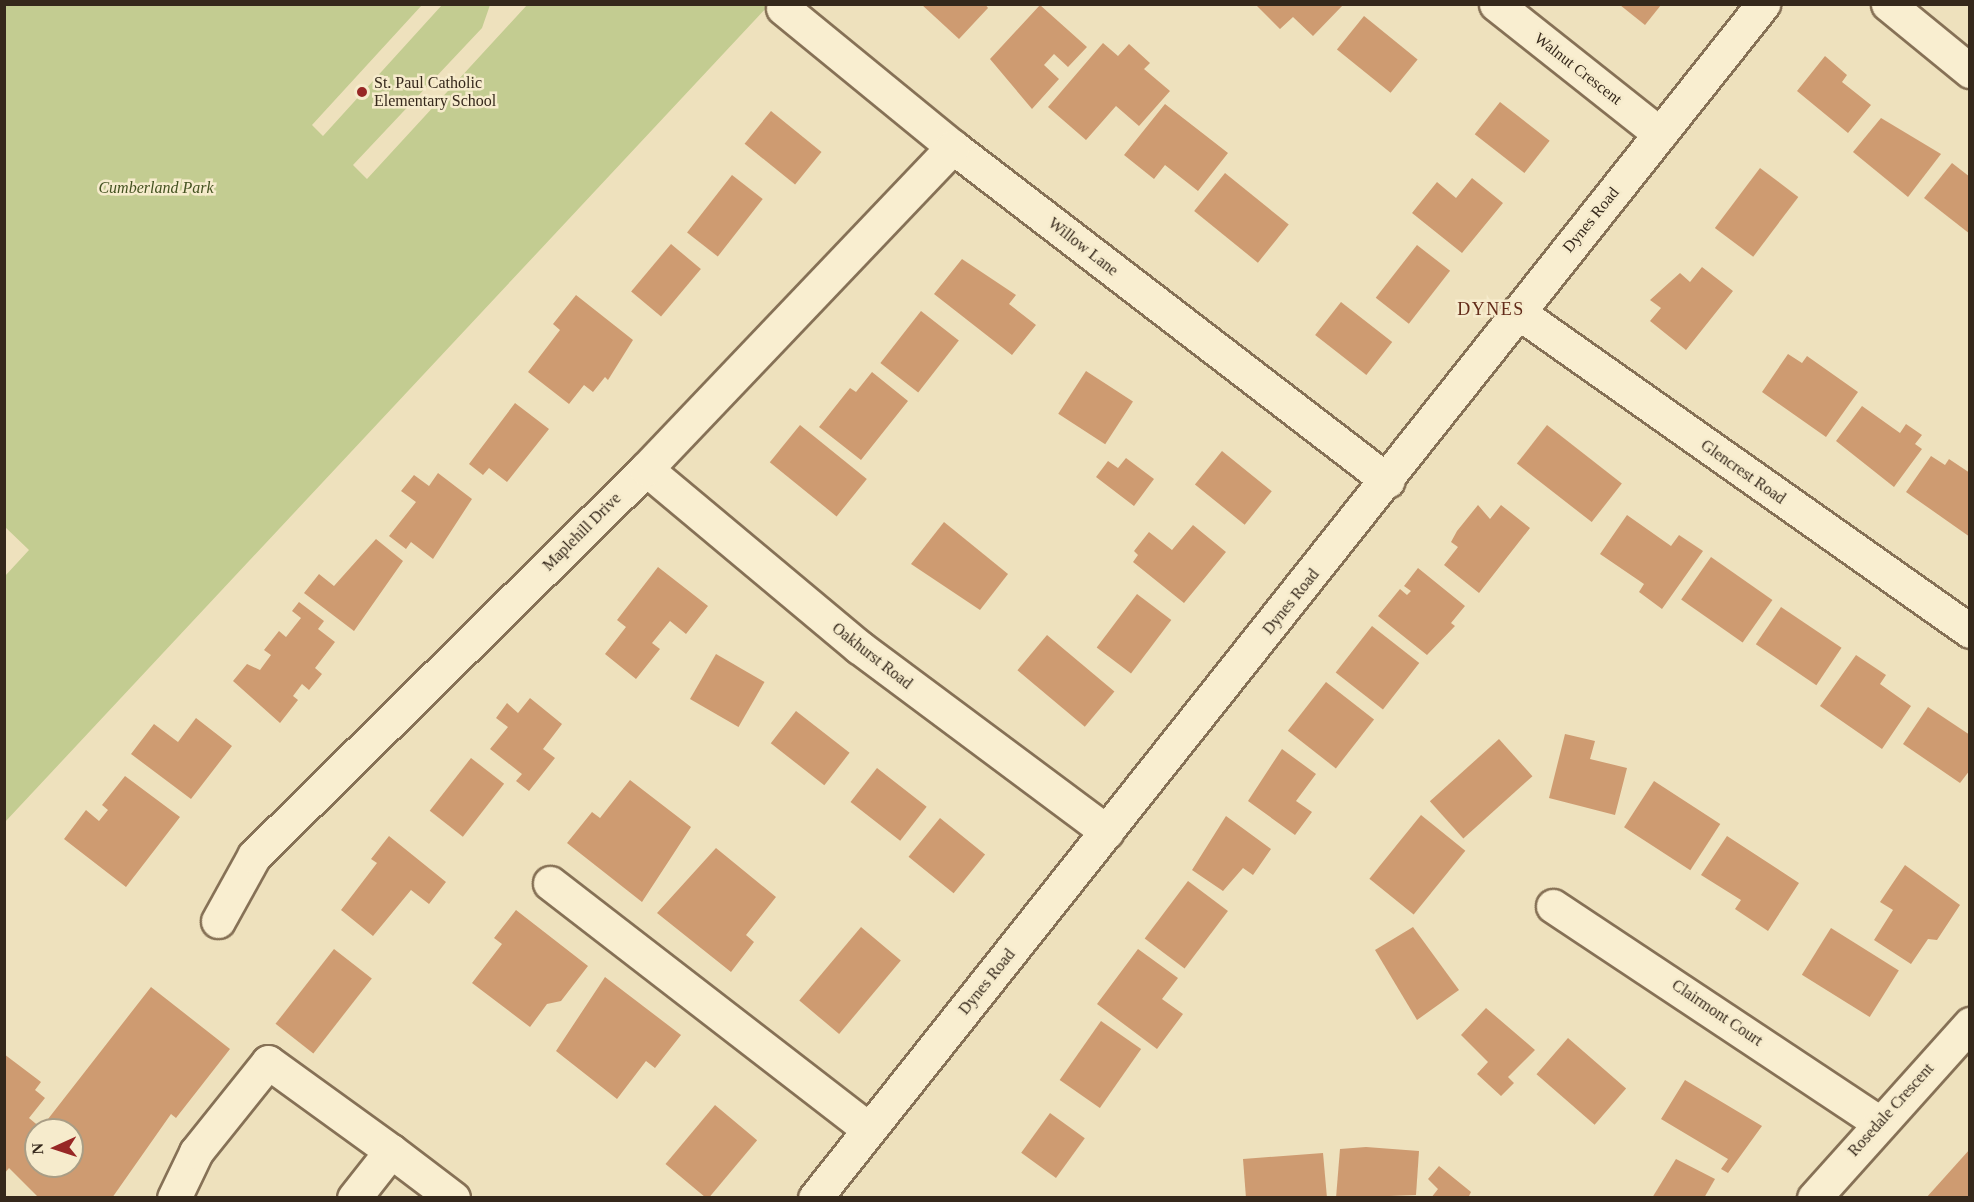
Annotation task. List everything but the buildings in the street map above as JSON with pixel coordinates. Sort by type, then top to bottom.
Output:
[{"type":"street","name":"Walnut Crescent","points":[[1496,4],[1660,134]]},
{"type":"street","name":"Dynes Road","points":[[815,1197],[1388,481],[1518,312],[1763,4]]},
{"type":"street","points":[[1888,4],[1970,71]]},
{"type":"street","name":"Willow Lane","points":[[783,8],[953,147],[1388,481]]},
{"type":"street","name":"Maplehill Drive","points":[[218,921],[254,856],[646,469],[953,147]]},
{"type":"street","name":"Glencrest Road","points":[[1518,312],[1970,631]]},
{"type":"street","name":"Oakhurst Road","points":[[646,469],[859,647],[1107,832]]},
{"type":"street","points":[[550,883],[868,1129]]},
{"type":"street","name":"Clairmont Court","points":[[1553,906],[1879,1123]]},
{"type":"street","name":"Rosedale Crescent","points":[[1814,1197],[1970,1024]]},
{"type":"street","points":[[174,1197],[196,1152],[268,1062],[453,1197]]},
{"type":"street","points":[[354,1197],[391,1151]]},
{"type":"green space","name":"Cumberland Park","points":[[5,5],[422,5],[312,125],[323,136],[442,5],[490,5],[482,28],[353,165],[367,179],[527,5],[769,5],[5,822],[5,576],[29,550],[4,526]]},
{"type":"place","name":"St. Paul Catholic Elementary School","points":[[362,92]]},
{"type":"district","name":"DYNES","points":[[1491,309]]}]
